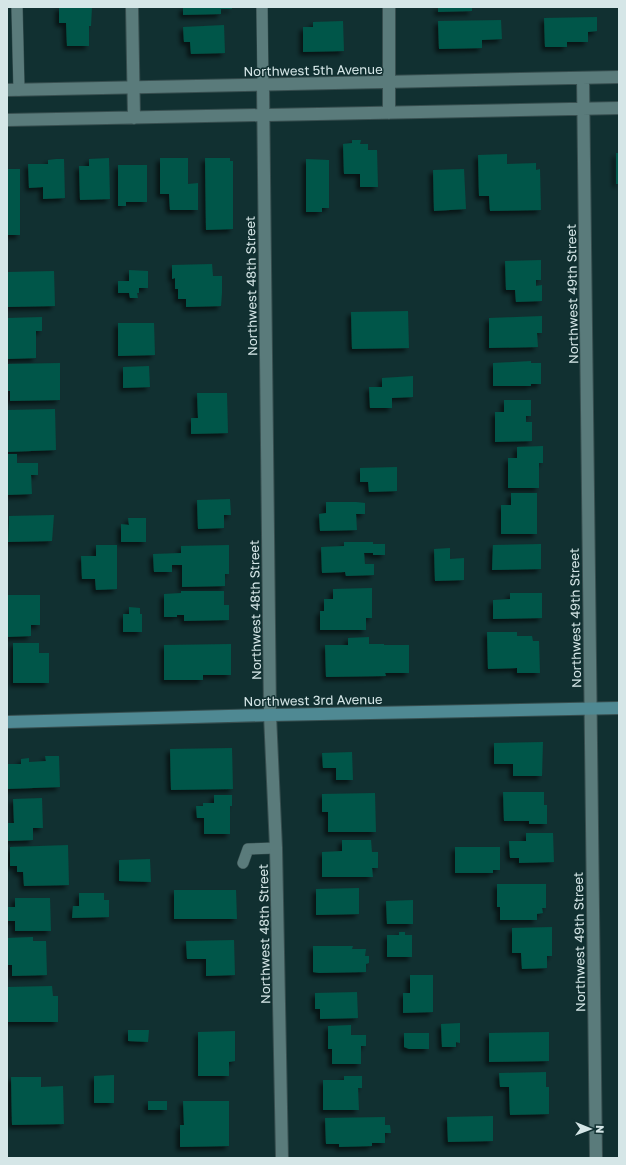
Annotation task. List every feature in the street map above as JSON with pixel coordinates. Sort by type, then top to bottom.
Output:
[{"type":"street","points":[[132,7],[134,118]]},
{"type":"street","points":[[389,7],[389,113]]},
{"type":"street","name":"Northwest 5th Avenue","points":[[13,90],[619,77]]},
{"type":"street","name":"Northwest 49th Street","points":[[583,78],[596,1158]]},
{"type":"street","name":"Northwest 48th Street","points":[[263,85],[270,715],[276,848],[282,1158]]},
{"type":"street","points":[[7,120],[619,108]]},
{"type":"street","name":"Northwest 3rd Avenue","points":[[7,722],[619,708]]},
{"type":"lane","points":[[13,90],[17,7]]},
{"type":"lane","points":[[262,7],[263,85]]},
{"type":"lane","points":[[243,863],[248,849],[276,848]]},
{"type":"building","points":[[59,7],[92,7],[91,26],[89,26],[89,46],[67,46],[66,23],[59,23]]},
{"type":"building","points":[[183,7],[232,7],[232,9],[221,9],[221,14],[183,15]]},
{"type":"building","points":[[438,7],[472,7],[472,11],[438,12]]},
{"type":"building","points":[[597,17],[597,31],[588,32],[588,42],[567,42],[567,47],[545,47],[544,18]]},
{"type":"building","points":[[501,20],[502,39],[482,40],[482,48],[439,49],[438,21]]},
{"type":"building","points":[[343,21],[344,51],[303,52],[303,27],[313,27],[313,22]]},
{"type":"building","points":[[224,25],[225,53],[191,54],[190,42],[184,42],[183,27]]},
{"type":"building","points":[[352,140],[361,140],[360,144],[368,144],[368,150],[377,150],[378,187],[360,187],[360,174],[344,174],[343,144],[352,143]]},
{"type":"building","points":[[616,153],[619,153],[619,184],[616,184]]},
{"type":"building","points":[[507,154],[507,164],[536,163],[536,170],[540,169],[541,210],[490,211],[489,196],[479,196],[478,155]]},
{"type":"building","points":[[109,158],[110,199],[80,200],[79,166],[89,166],[89,159]]},
{"type":"building","points":[[160,158],[188,158],[188,184],[198,183],[198,210],[170,210],[169,194],[160,194]]},
{"type":"building","points":[[205,158],[230,158],[230,161],[233,161],[233,229],[206,230]]},
{"type":"building","points":[[64,159],[65,198],[43,199],[43,187],[29,188],[28,164],[48,164],[48,160]]},
{"type":"building","points":[[306,159],[329,160],[329,208],[322,208],[322,212],[306,212]]},
{"type":"building","points":[[118,165],[147,165],[147,202],[126,202],[126,206],[118,206]]},
{"type":"building","points":[[7,169],[20,169],[20,235],[7,235]]},
{"type":"building","points":[[464,169],[466,209],[434,211],[433,170]]},
{"type":"building","points":[[541,260],[541,280],[536,280],[536,286],[542,285],[542,301],[516,302],[515,290],[506,290],[505,261]]},
{"type":"building","points":[[212,264],[213,276],[222,276],[221,306],[186,307],[186,299],[178,299],[178,289],[175,289],[175,278],[172,279],[172,265]]},
{"type":"building","points":[[129,270],[148,271],[148,288],[139,288],[139,293],[137,293],[138,298],[130,298],[129,293],[118,293],[118,281],[129,281]]},
{"type":"building","points":[[54,271],[55,306],[7,307],[8,272]]},
{"type":"building","points":[[408,311],[409,348],[352,349],[351,312]]},
{"type":"building","points":[[542,316],[542,333],[537,333],[538,347],[489,348],[489,318]]},
{"type":"building","points":[[42,317],[42,331],[36,331],[36,358],[8,359],[7,318]]},
{"type":"building","points":[[118,323],[154,323],[155,355],[118,356]]},
{"type":"building","points":[[531,361],[531,363],[541,363],[541,384],[531,384],[531,386],[493,386],[493,363]]},
{"type":"building","points":[[60,363],[60,400],[10,401],[10,391],[7,391],[7,364]]},
{"type":"building","points":[[149,366],[150,387],[123,388],[123,367]]},
{"type":"building","points":[[413,376],[413,397],[392,398],[392,408],[370,408],[369,387],[382,387],[382,378]]},
{"type":"building","points":[[197,393],[227,393],[228,433],[191,434],[191,418],[198,418]]},
{"type":"building","points":[[504,400],[531,400],[531,416],[526,416],[526,422],[532,422],[532,441],[495,442],[495,412],[504,412]]},
{"type":"building","points":[[55,409],[56,450],[7,452],[7,410]]},
{"type":"building","points":[[543,446],[543,463],[539,463],[539,488],[508,488],[508,458],[517,458],[517,447]]},
{"type":"building","points":[[7,454],[17,454],[17,463],[38,463],[38,475],[31,475],[32,494],[7,495]]},
{"type":"building","points":[[397,467],[397,491],[369,492],[368,482],[360,482],[360,468]]},
{"type":"building","points":[[511,493],[537,493],[537,534],[501,534],[501,505],[511,505]]},
{"type":"building","points":[[230,499],[231,515],[224,515],[224,528],[198,529],[197,500]]},
{"type":"building","points":[[326,502],[365,503],[365,514],[356,514],[357,530],[320,531],[319,514],[326,513]]},
{"type":"building","points":[[54,515],[52,541],[8,542],[9,516]]},
{"type":"building","points":[[128,518],[146,518],[146,542],[121,542],[121,524],[129,525]]},
{"type":"building","points":[[344,542],[373,542],[373,544],[385,544],[385,555],[364,553],[365,564],[374,564],[374,575],[346,576],[345,572],[322,573],[321,547],[344,546]]},
{"type":"building","points":[[541,544],[541,569],[492,570],[493,545]]},
{"type":"building","points":[[96,545],[117,545],[117,589],[96,590],[95,579],[82,579],[81,556],[96,556]]},
{"type":"building","points":[[229,545],[229,574],[225,574],[225,586],[182,587],[182,565],[172,565],[172,572],[154,572],[153,554],[181,553],[181,546]]},
{"type":"building","points":[[450,548],[450,559],[464,558],[464,580],[435,581],[434,549]]},
{"type":"building","points":[[372,588],[372,618],[366,618],[366,630],[320,630],[320,611],[324,611],[324,599],[333,599],[333,589]]},
{"type":"building","points":[[181,591],[224,591],[224,605],[229,605],[229,620],[184,621],[184,615],[177,615],[177,617],[164,617],[164,594],[181,593]]},
{"type":"building","points":[[510,593],[542,593],[542,618],[493,619],[493,600],[510,599]]},
{"type":"building","points":[[7,595],[40,595],[40,625],[31,625],[31,636],[7,637]]},
{"type":"building","points":[[129,607],[140,608],[140,614],[142,614],[142,632],[123,632],[123,614],[129,614]]},
{"type":"building","points":[[487,632],[517,632],[517,636],[532,636],[533,641],[539,641],[540,673],[517,673],[517,668],[488,669]]},
{"type":"building","points":[[369,637],[369,644],[409,645],[409,673],[385,673],[386,676],[326,677],[325,645],[348,645],[348,638]]},
{"type":"building","points":[[13,643],[39,643],[39,653],[49,653],[49,683],[13,683]]},
{"type":"building","points":[[231,644],[231,675],[203,675],[203,680],[164,680],[164,645]]},
{"type":"building","points":[[543,742],[542,776],[513,776],[513,764],[494,764],[494,743]]},
{"type":"building","points":[[232,748],[233,789],[171,790],[170,749]]},
{"type":"building","points":[[352,752],[353,780],[336,780],[336,768],[323,768],[322,753]]},
{"type":"building","points":[[45,756],[59,756],[60,787],[7,789],[7,764],[21,764],[21,759],[29,758],[29,762],[46,761]]},
{"type":"building","points":[[503,792],[544,792],[544,805],[547,805],[547,824],[529,824],[529,821],[504,821]]},
{"type":"building","points":[[375,793],[376,832],[328,832],[328,812],[322,812],[322,794]]},
{"type":"building","points":[[214,795],[232,795],[232,806],[230,806],[230,834],[204,834],[204,818],[197,818],[196,806],[203,806],[203,803],[214,803]]},
{"type":"building","points":[[42,798],[43,828],[33,828],[33,840],[8,841],[8,823],[14,823],[13,799]]},
{"type":"building","points":[[526,833],[553,833],[554,862],[519,863],[519,858],[510,858],[509,841],[526,841]]},
{"type":"building","points":[[342,840],[371,840],[372,852],[378,852],[378,868],[372,868],[373,877],[322,877],[322,852],[342,851]]},
{"type":"building","points":[[68,845],[69,885],[24,886],[23,872],[17,872],[17,866],[10,866],[10,847]]},
{"type":"building","points":[[455,847],[500,847],[500,870],[493,870],[493,873],[455,873]]},
{"type":"building","points":[[150,859],[151,882],[119,881],[119,860]]},
{"type":"building","points":[[497,884],[546,884],[546,908],[542,908],[543,913],[537,914],[537,920],[500,920],[500,907],[497,907]]},
{"type":"building","points":[[359,888],[359,914],[316,915],[316,889]]},
{"type":"building","points":[[174,890],[236,890],[237,919],[174,919]]},
{"type":"building","points":[[79,893],[104,893],[104,900],[109,900],[109,917],[72,918],[73,906],[79,906]]},
{"type":"building","points":[[15,898],[50,898],[51,931],[15,931],[15,921],[8,921],[8,907],[15,907]]},
{"type":"building","points":[[413,900],[413,924],[387,924],[386,901]]},
{"type":"building","points":[[552,927],[552,956],[547,956],[547,968],[522,969],[521,953],[512,953],[512,928]]},
{"type":"building","points":[[399,932],[405,932],[405,935],[412,935],[412,957],[387,957],[387,935],[399,935]]},
{"type":"building","points":[[33,937],[33,941],[46,941],[47,975],[12,976],[12,965],[7,965],[7,938]]},
{"type":"building","points":[[234,940],[235,975],[206,976],[206,959],[187,959],[186,941]]},
{"type":"building","points":[[313,946],[353,946],[352,949],[366,949],[365,956],[369,956],[369,963],[366,964],[366,972],[313,972]]},
{"type":"building","points":[[410,975],[433,975],[433,1012],[403,1013],[403,993],[410,993]]},
{"type":"building","points":[[52,986],[53,996],[58,996],[58,1022],[8,1022],[7,987]]},
{"type":"building","points":[[357,992],[358,1018],[320,1019],[320,1009],[315,1009],[315,993]]},
{"type":"building","points":[[460,1023],[460,1043],[456,1042],[456,1047],[442,1047],[441,1024]]},
{"type":"building","points":[[351,1025],[351,1035],[366,1035],[366,1046],[361,1046],[361,1064],[332,1064],[332,1049],[328,1049],[328,1026]]},
{"type":"building","points":[[128,1030],[149,1030],[148,1042],[128,1041]]},
{"type":"building","points":[[235,1031],[235,1061],[229,1062],[229,1076],[198,1076],[198,1032]]},
{"type":"building","points":[[549,1032],[549,1061],[489,1062],[489,1033]]},
{"type":"building","points":[[404,1033],[429,1033],[429,1049],[409,1049],[404,1047]]},
{"type":"building","points":[[546,1072],[546,1087],[549,1087],[549,1114],[510,1115],[509,1087],[500,1087],[499,1073]]},
{"type":"building","points":[[114,1075],[114,1103],[94,1103],[94,1076]]},
{"type":"building","points":[[344,1076],[362,1076],[362,1088],[358,1088],[359,1110],[323,1110],[323,1080],[344,1080]]},
{"type":"building","points":[[11,1077],[41,1077],[41,1087],[63,1086],[64,1124],[12,1125]]},
{"type":"building","points":[[148,1101],[167,1101],[167,1110],[148,1110]]},
{"type":"building","points":[[183,1101],[229,1101],[229,1146],[180,1147],[180,1125],[184,1125]]},
{"type":"building","points":[[493,1116],[493,1141],[448,1142],[447,1117]]},
{"type":"building","points":[[385,1117],[385,1125],[390,1125],[391,1133],[385,1133],[385,1143],[372,1143],[372,1146],[339,1147],[339,1144],[326,1144],[325,1118]]}]
